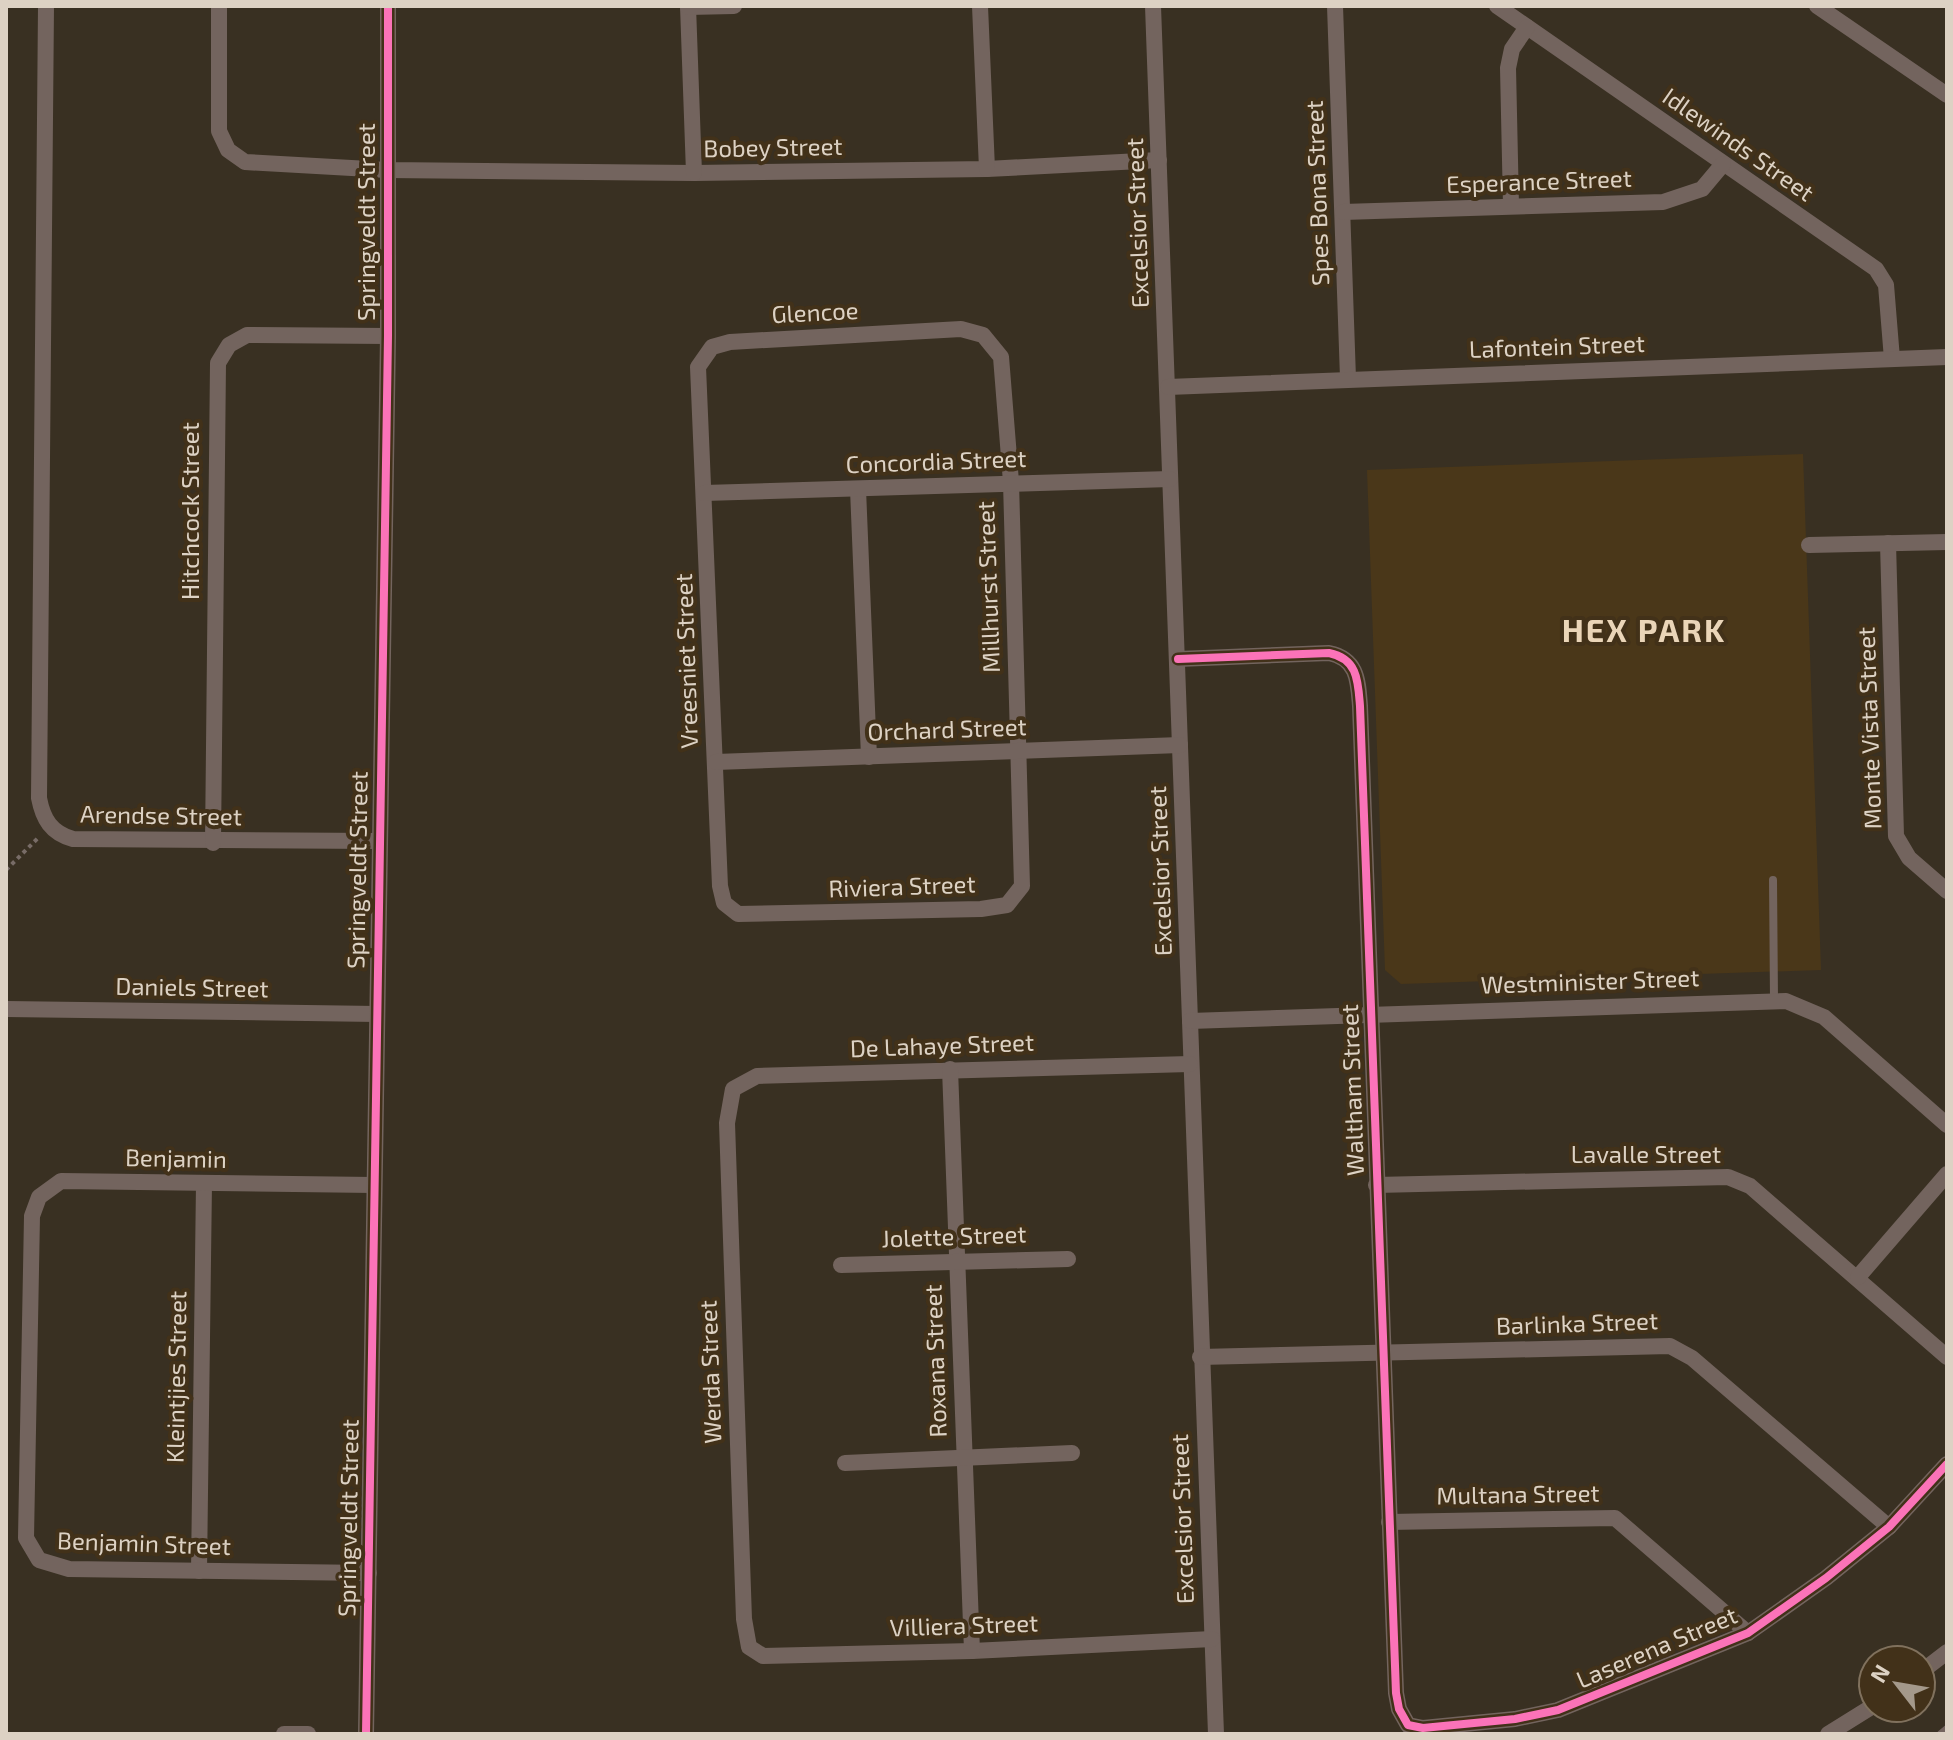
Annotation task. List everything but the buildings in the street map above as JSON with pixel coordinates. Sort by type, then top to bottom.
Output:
[{"type":"street","name":"Arendse Street","points":[[46,6],[39,798],[50,827],[73,839],[213,843],[378,841]]},
{"type":"street","name":"Bobey Street","points":[[219,6],[217,119],[222,141],[235,157],[255,164],[387,170],[694,173],[987,169],[1159,160]]},
{"type":"street","name":"Springveldt Street","points":[[366,1734],[388,336],[388,6]]},
{"type":"street","points":[[694,173],[688,7],[734,6]]},
{"type":"street","points":[[980,6],[987,169]]},
{"type":"street","name":"Excelsior Street","points":[[1153,6],[1216,1734]]},
{"type":"street","name":"Spes Bona Street","points":[[1335,6],[1348,378]]},
{"type":"street","name":"Idlewinds Street","points":[[1497,6],[1881,274],[1886,285],[1892,359]]},
{"type":"street","points":[[1817,6],[1947,95]]},
{"type":"street","points":[[1511,206],[1508,68],[1512,49],[1527,27]]},
{"type":"street","name":"Esperance Street","points":[[1343,212],[1663,202],[1702,189],[1723,164]]},
{"type":"street","name":"Glencoe","points":[[697,382],[702,358],[719,344],[961,329]]},
{"type":"street","name":"Millhurst Street","points":[[961,329],[983,335],[1001,357],[1011,482],[1022,867]]},
{"type":"street","name":"Hitchcock Street","points":[[213,843],[218,363],[229,345],[247,335],[388,336]]},
{"type":"street","name":"Lafontein Street","points":[[1168,387],[1947,357]]},
{"type":"street","name":"Vreesniet Street","points":[[697,382],[721,895],[738,914],[755,916]]},
{"type":"street","name":"Concordia Street","points":[[704,493],[1170,479]]},
{"type":"street","points":[[858,489],[869,757]]},
{"type":"street","points":[[1809,545],[1947,542]]},
{"type":"street","name":"Monte Vista Street","points":[[1888,543],[1896,836],[1909,858],[1947,891]]},
{"type":"street","name":"Waltham Street","points":[[1178,659],[1329,653],[1346,659],[1356,671],[1360,706],[1396,1693]]},
{"type":"street","name":"Orchard Street","points":[[716,762],[1180,745]]},
{"type":"street","name":"Riviera Street","points":[[755,916],[996,908],[1013,901],[1022,886],[1022,867]]},
{"type":"street","name":"Westminister Street","points":[[1190,1021],[1774,1000],[1801,1004],[1824,1017],[1947,1125]]},
{"type":"street","name":"Daniels Street","points":[[6,1009],[377,1014]]},
{"type":"street","name":"De Lahaye Street","points":[[727,1123],[733,1089],[757,1076],[1190,1064]]},
{"type":"street","name":"Roxana Street","points":[[950,1069],[972,1651]]},
{"type":"street","name":"Werda Street","points":[[727,1123],[744,1619]]},
{"type":"street","points":[[1858,1277],[1947,1174]]},
{"type":"street","name":"Lavalle Street","points":[[1376,1185],[1728,1177],[1750,1186],[1947,1357]]},
{"type":"street","name":"Benjamin","points":[[32,1252],[33,1208],[39,1197],[55,1183],[374,1185]]},
{"type":"street","name":"Kleintjies Street","points":[[199,1571],[204,1183]]},
{"type":"street","name":"Benjamin Street","points":[[32,1252],[29,1548],[44,1563],[69,1569],[369,1573]]},
{"type":"street","name":"Jolette Street","points":[[841,1265],[956,1259],[1068,1259]]},
{"type":"street","name":"Barlinka Street","points":[[1200,1357],[1655,1345],[1680,1349],[1889,1527]]},
{"type":"street","points":[[845,1463],[1072,1453]]},
{"type":"street","name":"Laserena Street","points":[[1396,1693],[1403,1719],[1417,1728],[1539,1715],[1577,1704],[1748,1633],[1826,1578],[1889,1527],[1947,1464]]},
{"type":"street","name":"Multana Street","points":[[1389,1522],[1615,1518],[1748,1633]]},
{"type":"street","name":"Villiera Street","points":[[744,1619],[749,1647],[763,1656],[972,1651],[1212,1639]]},
{"type":"street","points":[[1828,1734],[1857,1716]]},
{"type":"street","points":[[284,1734],[308,1734]]},
{"type":"lane","points":[[1773,880],[1774,1000]]},
{"type":"lane","points":[[1941,1734],[1947,1729]]},
{"type":"path","points":[[6,870],[50,827]]},
{"type":"shaded area","points":[[1803,454],[1821,970],[1401,984],[1385,970],[1367,470]]},
{"type":"cycle path","points":[[366,1734],[388,336],[388,6]]},
{"type":"cycle path","points":[[1178,659],[1329,653],[1346,660],[1357,680],[1396,1693],[1399,1709],[1408,1725],[1423,1728],[1515,1719],[1558,1710],[1748,1633],[1826,1578],[1889,1527],[1947,1464]]},
{"type":"district","name":"HEX PARK","points":[[1644,631]]}]
